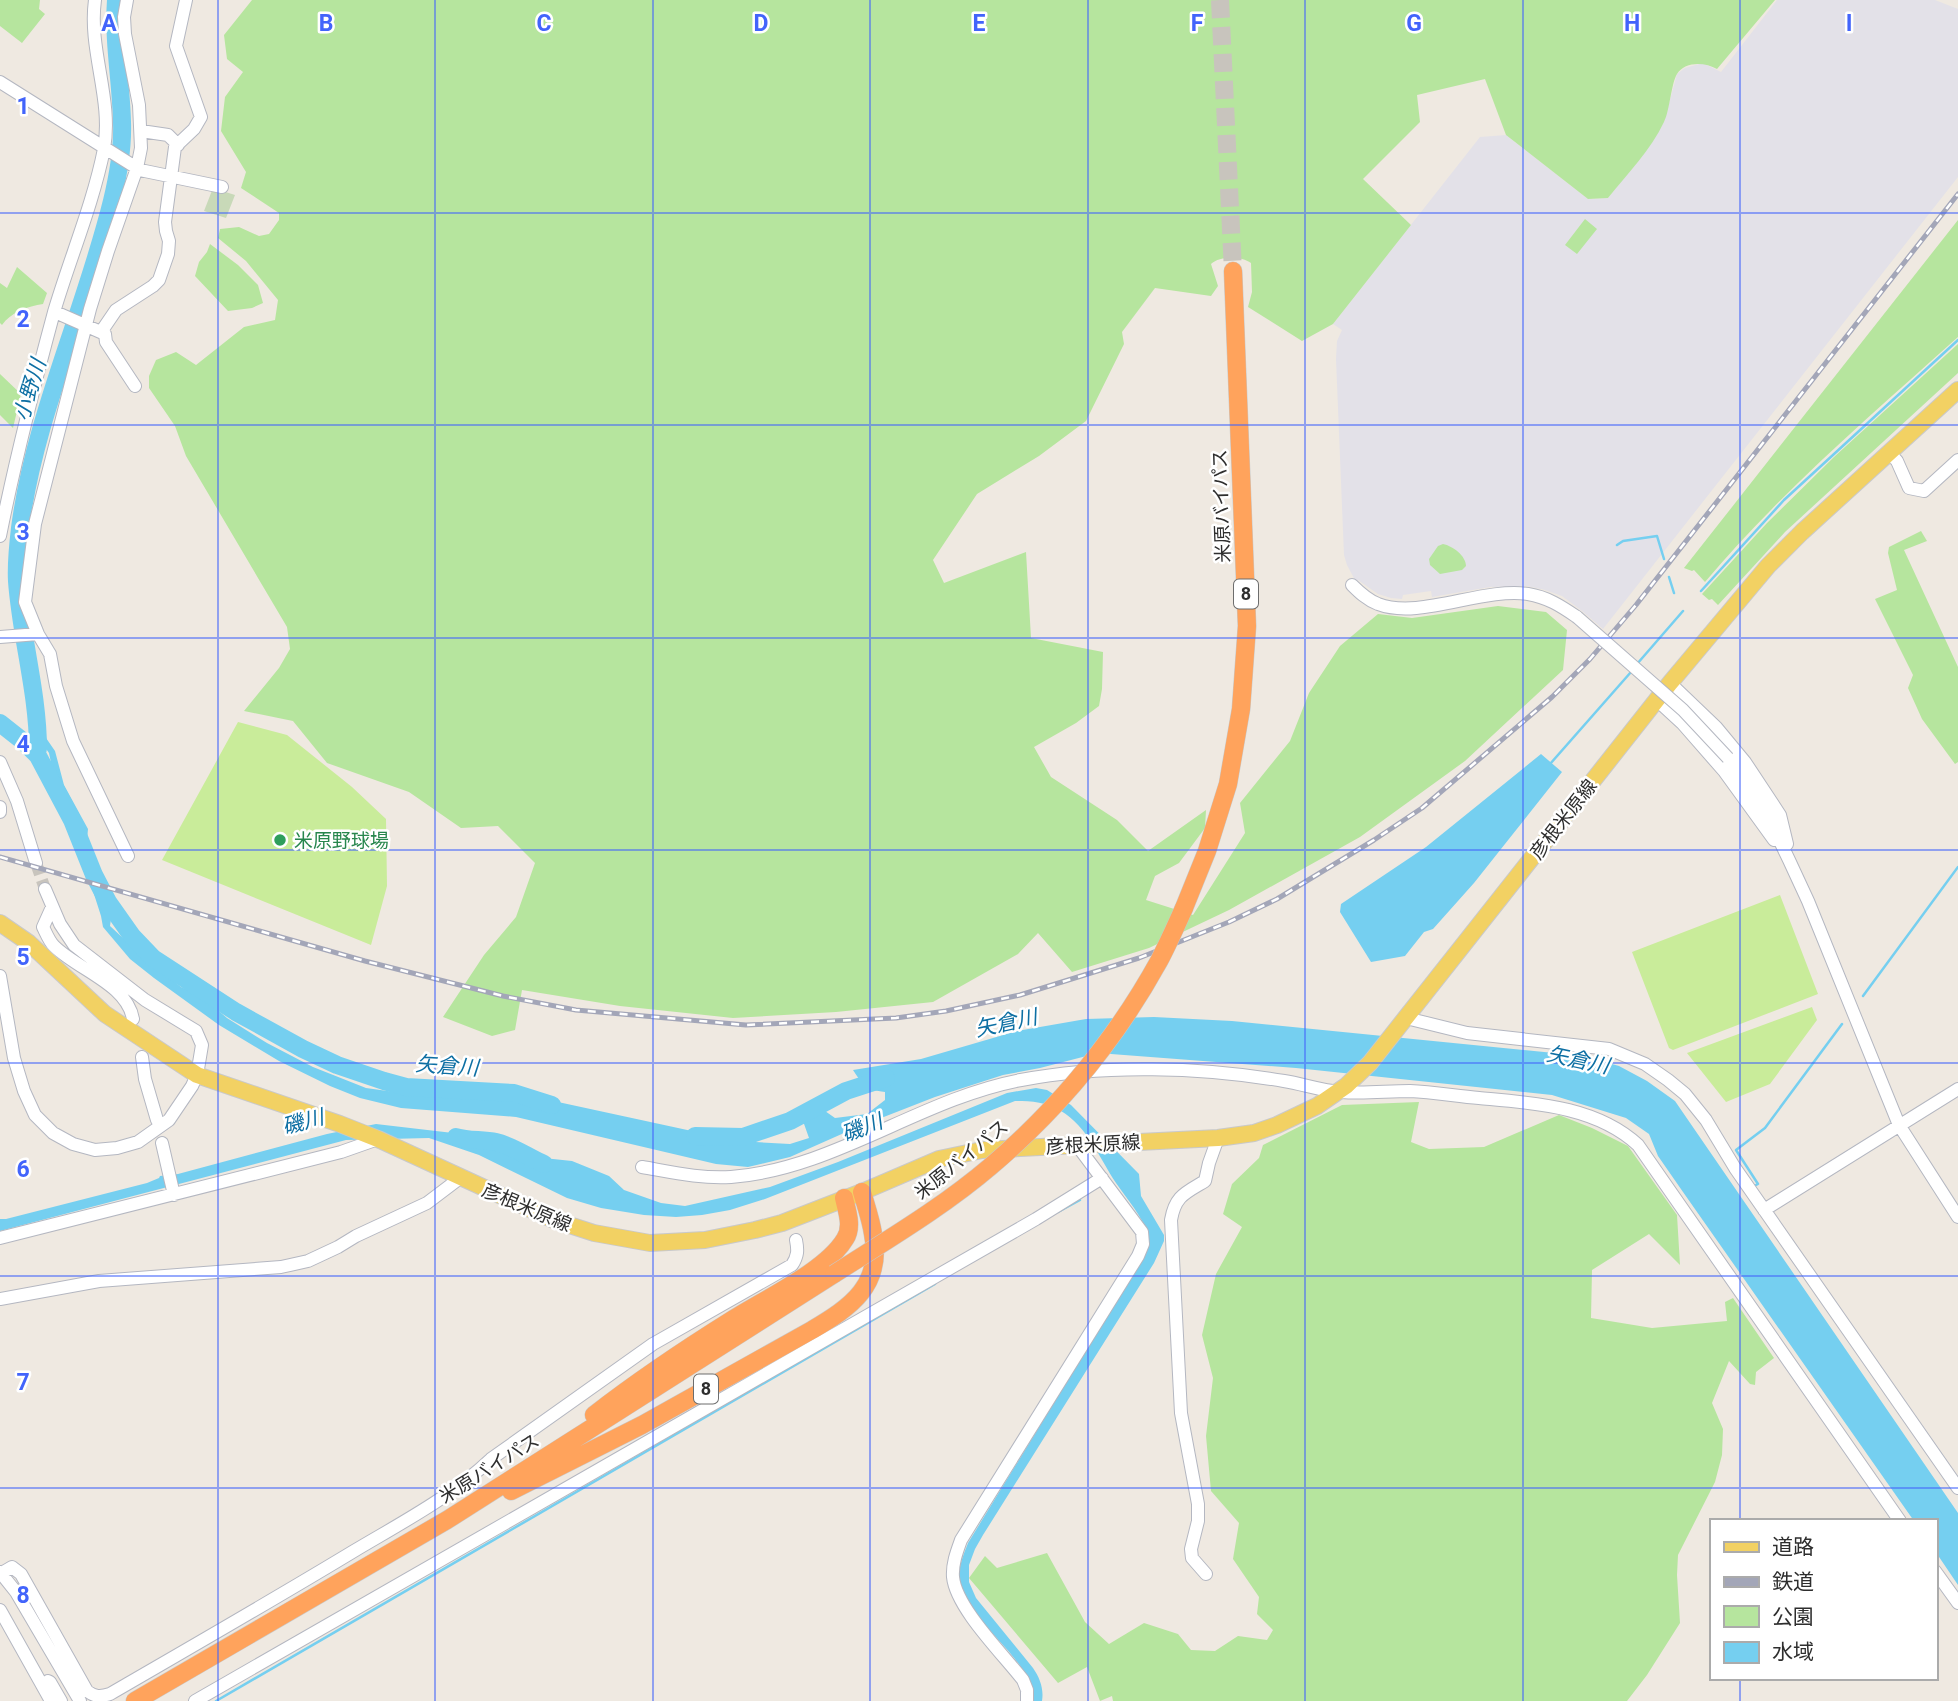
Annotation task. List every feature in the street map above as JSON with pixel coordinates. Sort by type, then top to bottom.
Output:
[{"type":"highway","name":"米原バイパス","points":[[135,1701],[447,1520],[937,1208],[990,1167],[1037,1125],[1110,1039],[1160,960],[1184,908],[1206,851],[1227,784],[1241,709],[1247,626],[1233,271]]},
{"type":"highway","name":"8","points":[[447,1520],[479,1507],[642,1425],[812,1331],[853,1304],[870,1279],[874,1263],[874,1236],[862,1192]]},
{"type":"highway","name":"8","points":[[514,1478],[618,1396],[665,1363],[829,1258],[847,1236],[849,1227],[844,1198]]},
{"type":"main road","name":"彦根米原線","points":[[0,923],[29,943],[105,1014],[197,1075],[378,1139],[554,1220],[594,1233],[650,1243],[705,1240],[782,1223],[910,1171],[950,1157],[982,1150],[1218,1138],[1254,1133],[1317,1106],[1342,1089],[1370,1063],[1670,683],[1768,566],[1958,390]]},
{"type":"street","points":[[0,536],[10,486],[58,313],[98,174],[108,149],[96,45],[95,0]]},
{"type":"street","points":[[127,0],[125,34],[139,105],[141,148],[85,324],[35,524],[25,602],[38,634],[50,654],[56,686],[74,741],[128,856]]},
{"type":"street","points":[[101,332],[120,306],[153,286],[164,268],[169,241],[165,222],[175,148],[194,129],[201,117],[176,46],[186,0]]},
{"type":"street","points":[[0,82],[135,167],[222,187]]},
{"type":"street","points":[[141,131],[168,135],[178,145]]},
{"type":"street","points":[[58,313],[105,334],[106,342],[135,386]]},
{"type":"street","points":[[1889,452],[1897,461],[1909,488],[1924,491],[1958,460]]},
{"type":"street","points":[[1352,585],[1378,604],[1396,608],[1508,594],[1544,598],[1577,617],[1683,710],[1728,758],[1768,814],[1808,901],[1899,1125],[1958,1217]]},
{"type":"street","points":[[3,638],[38,634]]},
{"type":"street","points":[[1670,683],[1698,708],[1735,748],[1759,782],[1780,816],[1789,860]]},
{"type":"street","points":[[1657,700],[1682,723],[1724,771],[1789,860]]},
{"type":"street","points":[[0,762],[17,800],[36,863]]},
{"type":"street","points":[[0,976],[14,1058],[24,1091],[35,1115],[53,1133],[73,1144],[95,1150],[117,1148],[138,1142],[169,1120],[197,1075],[202,1045],[197,1031],[137,994],[74,945],[63,930],[45,888]]},
{"type":"street","points":[[52,907],[43,927],[54,945],[123,996],[134,1019]]},
{"type":"street","points":[[1403,1022],[1467,1033],[1609,1049],[1645,1065],[1685,1094],[1706,1120],[1735,1168],[1958,1488]]},
{"type":"street","points":[[142,1057],[145,1079],[157,1120]]},
{"type":"street","points":[[642,1167],[709,1177],[767,1172],[827,1154],[983,1088],[1022,1080],[1112,1069],[1227,1074],[1342,1089],[1409,1091],[1526,1102],[1565,1109],[1624,1132],[1649,1158],[1899,1519]]},
{"type":"street","points":[[1764,1210],[1958,1089]]},
{"type":"street","points":[[1206,1574],[1192,1558],[1191,1549],[1198,1521],[1198,1504],[1181,1413],[1171,1220],[1173,1206],[1180,1196],[1205,1181],[1218,1138]]},
{"type":"street","points":[[0,1238],[173,1191],[341,1152],[378,1139]]},
{"type":"street","points":[[162,1143],[173,1191]]},
{"type":"street","points":[[1027,1701],[1023,1680],[958,1595],[953,1569],[961,1540],[1143,1244],[1142,1232],[1080,1144]]},
{"type":"street","points":[[0,1299],[99,1281],[281,1267],[308,1261],[427,1203],[460,1178]]},
{"type":"street","points":[[195,1701],[1036,1219],[1102,1178]]},
{"type":"street","points":[[80,1701],[16,1592],[0,1573],[12,1567],[21,1574],[87,1691],[102,1697],[110,1694],[471,1479],[491,1460],[653,1344],[792,1265],[798,1249],[796,1240]]},
{"type":"street","points":[[1937,1574],[1958,1603]]},
{"type":"street","points":[[0,1610],[51,1701]]},
{"type":"street","points":[[40,1681],[50,1682],[61,1701]]},
{"type":"shaded area","points":[[1777,0],[1935,0],[1958,9],[1958,177],[1603,629],[1562,596],[1527,586],[1490,587],[1432,597],[1431,591],[1403,595],[1402,599],[1378,594],[1358,580],[1356,582],[1344,555],[1336,359],[1337,341],[1342,330],[1333,324],[1480,137],[1506,135],[1588,199],[1608,198],[1649,146],[1664,122],[1677,74],[1685,68],[1703,63],[1721,72]]},
{"type":"green space","points":[[0,0],[40,0],[39,9],[45,14],[22,43],[0,26]]},
{"type":"green space","points":[[252,0],[1775,0],[1717,69],[1696,64],[1685,67],[1677,74],[1666,117],[1659,132],[1608,198],[1588,199],[1506,135],[1485,79],[1417,95],[1420,122],[1363,179],[1411,225],[1333,324],[1302,341],[1248,307],[1252,292],[1251,263],[1242,259],[1225,258],[1211,264],[1218,286],[1211,296],[1155,288],[1122,332],[1124,344],[1086,421],[1039,456],[977,494],[933,560],[944,583],[1026,552],[1031,638],[1103,652],[1099,706],[1076,723],[1034,747],[1051,777],[1117,820],[1148,851],[1206,810],[1205,828],[1179,863],[1155,876],[1146,900],[1193,915],[1245,833],[1240,803],[1290,741],[1309,693],[1340,646],[1378,614],[1412,618],[1498,606],[1546,612],[1567,630],[1563,670],[1465,761],[1360,837],[1229,910],[1149,948],[1072,972],[1038,933],[1018,954],[933,1002],[836,1012],[733,1018],[620,1006],[522,990],[515,1030],[492,1036],[443,1017],[484,955],[516,917],[535,863],[498,826],[461,828],[409,792],[327,763],[293,721],[244,711],[279,668],[290,649],[287,627],[186,456],[175,426],[149,388],[149,376],[156,360],[176,352],[196,365],[244,327],[275,320],[278,300],[246,261],[218,238],[220,229],[239,227],[259,236],[269,234],[279,220],[279,213],[241,188],[246,172],[221,131],[225,97],[243,72],[227,59],[224,35]]},
{"type":"green space","points":[[213,188],[235,195],[226,218],[204,211]]},
{"type":"green space","points":[[1585,219],[1597,229],[1577,254],[1565,245]]},
{"type":"green space","points":[[1958,220],[1958,337],[1796,485],[1705,582],[1694,570],[1684,568]]},
{"type":"green space","points":[[210,244],[238,265],[258,285],[263,303],[252,308],[228,311],[195,276],[199,262]]},
{"type":"green space","points":[[17,267],[47,293],[43,304],[20,311],[2,325],[0,283],[7,288]]},
{"type":"green space","points":[[1958,344],[1958,373],[1785,532],[1718,605],[1702,594],[1767,523],[1834,457]]},
{"type":"green space","points":[[0,374],[21,394],[13,428],[0,415]]},
{"type":"green space","points":[[1921,531],[1927,541],[1904,550],[1958,667],[1958,762],[1955,764],[1922,719],[1908,688],[1913,675],[1875,599],[1897,590],[1889,547]]},
{"type":"green space","points":[[1443,544],[1461,555],[1466,566],[1462,570],[1440,574],[1430,565],[1429,559],[1438,546]]},
{"type":"green space","name":"米原野球場","points":[[238,722],[287,735],[352,787],[386,819],[387,886],[371,945],[162,860]]},
{"type":"green space","points":[[1780,895],[1818,994],[1673,1050],[1669,1048],[1632,952]]},
{"type":"green space","points":[[1812,1007],[1817,1020],[1770,1084],[1726,1102],[1687,1053]]},
{"type":"green space","points":[[1419,1102],[1411,1142],[1429,1149],[1484,1147],[1559,1115],[1628,1146],[1677,1215],[1680,1265],[1649,1234],[1592,1270],[1591,1318],[1652,1328],[1727,1321],[1725,1302],[1733,1298],[1774,1358],[1756,1372],[1755,1385],[1750,1384],[1729,1361],[1712,1403],[1723,1429],[1722,1455],[1715,1482],[1678,1555],[1680,1623],[1627,1701],[1113,1701],[1112,1696],[1100,1701],[1087,1667],[1058,1683],[969,1578],[985,1556],[997,1568],[1047,1553],[1085,1622],[1109,1644],[1144,1623],[1178,1634],[1191,1650],[1215,1651],[1238,1636],[1267,1640],[1273,1630],[1257,1614],[1259,1597],[1233,1559],[1239,1523],[1211,1491],[1206,1436],[1213,1378],[1202,1335],[1216,1274],[1242,1227],[1223,1214],[1232,1184],[1259,1158],[1263,1145],[1342,1105]]},
{"type":"water","points":[[35,722],[55,751],[64,785],[88,829],[87,840],[93,853],[92,865],[112,912],[110,926],[181,987],[200,995],[227,1018],[313,1067],[366,1088],[416,1095],[502,1095],[558,1102],[738,1141],[790,1144],[809,1138],[803,1121],[808,1104],[819,1102],[825,1111],[835,1118],[867,1114],[885,1100],[885,1092],[866,1086],[853,1070],[921,1059],[1017,1031],[1086,1019],[1154,1017],[1232,1021],[1584,1056],[1619,1066],[1647,1081],[1675,1101],[1958,1513],[1958,1585],[1937,1554],[1937,1519],[1913,1519],[1658,1156],[1649,1134],[1626,1118],[1552,1095],[1296,1068],[1102,1052],[1003,1075],[935,1097],[790,1157],[748,1167],[716,1164],[516,1117],[401,1108],[360,1098],[279,1061],[219,1025],[130,959],[103,927],[77,841],[77,827],[56,787],[49,753],[32,729]]},
{"type":"water","points":[[1541,754],[1562,772],[1474,883],[1433,929],[1424,932],[1405,956],[1371,962],[1340,912],[1341,904],[1426,847]]},
{"type":"water","points":[[1036,1088],[1047,1090],[1071,1105],[1139,1174],[1141,1196],[1164,1235],[1154,1263],[983,1535],[969,1565],[969,1582],[976,1598],[1035,1672],[1042,1688],[1042,1701],[1033,1701],[1023,1671],[967,1601],[959,1581],[961,1564],[968,1543],[1145,1254],[1149,1239],[1138,1214],[1086,1134],[1070,1117],[1056,1108],[1015,1101],[765,1199],[702,1215],[644,1215],[601,1208],[567,1198],[479,1155],[429,1138],[346,1140],[0,1231],[0,1219],[147,1183],[160,1176],[178,1174],[327,1134],[376,1124],[453,1133],[534,1157],[572,1161],[609,1176],[624,1190],[661,1203],[685,1206],[770,1187],[1007,1093]]},
{"type":"waterway","name":"小野川","points":[[38,749],[35,707],[17,581],[20,528],[37,445],[101,242],[118,172],[122,122],[116,0]]},
{"type":"waterway","points":[[1701,591],[1784,500],[1958,340]]},
{"type":"waterway","points":[[1617,545],[1623,541],[1657,536],[1664,559]]},
{"type":"waterway","points":[[1669,577],[1674,593]]},
{"type":"waterway","points":[[1637,664],[1683,611]]},
{"type":"waterway","points":[[1550,764],[1631,672]]},
{"type":"waterway","name":"矢倉川","points":[[0,723],[38,756],[72,820],[108,902],[132,936],[153,958],[236,1012],[337,1065],[406,1087],[514,1093],[552,1105]]},
{"type":"waterway","points":[[1863,996],[1958,867]]},
{"type":"waterway","points":[[1756,1185],[1758,1184],[1736,1150],[1765,1128],[1842,1024]]},
{"type":"waterway","name":"矢倉川","points":[[695,1136],[743,1137],[790,1121],[846,1091],[886,1078]]},
{"type":"waterway","name":"磯川","points":[[456,1137],[502,1144],[544,1164]]},
{"type":"waterway","points":[[1058,1212],[1080,1200]]},
{"type":"waterway","points":[[216,1701],[935,1284]]},
{"type":"tunnel","points":[[1220,0],[1233,271]]},
{"type":"tunnel","points":[[36,863],[45,889]]},
{"type":"railway","points":[[0,857],[365,961],[503,996],[576,1010],[746,1025],[896,1018],[946,1011],[1020,995],[1139,958],[1229,922],[1277,899],[1374,840],[1422,808],[1552,697],[1590,659],[1636,605],[1958,194]]},
{"type":"place","name":"米原野球場","points":[[280,840]]}]
